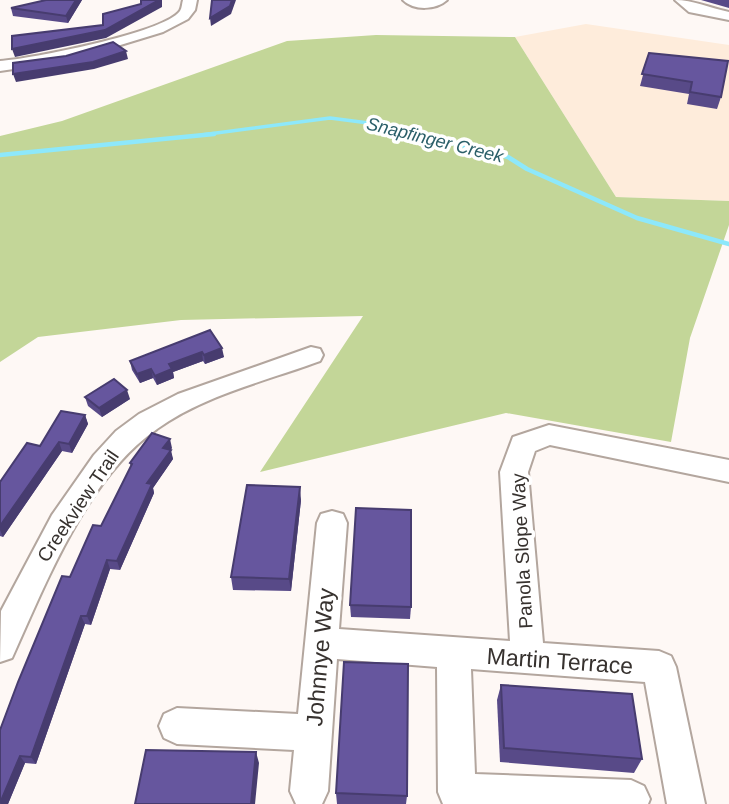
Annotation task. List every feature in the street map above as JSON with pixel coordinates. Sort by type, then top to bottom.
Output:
[{"type":"street","points":[[0,66],[72,56],[164,26],[181,17],[189,9],[190,0]]},
{"type":"street","points":[[410,0],[415,4],[430,4],[440,0]]},
{"type":"street","points":[[682,0],[694,9],[729,16]]},
{"type":"street","name":"Creekview Trail","points":[[0,647],[37,568],[91,481],[122,440],[147,421],[189,401],[311,355]]},
{"type":"street","name":"Panola Slope Way","points":[[528,659],[514,472],[523,444],[549,435],[729,471]]},
{"type":"street","name":"Johnnye Way","points":[[309,791],[332,523]]},
{"type":"street","name":"Martin Terrace","points":[[322,643],[659,667],[686,804]]},
{"type":"street","points":[[454,653],[457,792],[631,799]]},
{"type":"street","points":[[177,726],[314,733]]},
{"type":"shaded area","points":[[586,24],[729,45],[729,201],[616,197],[515,37]]},
{"type":"green space","points":[[376,35],[515,37],[616,197],[729,201],[729,225],[690,338],[671,442],[506,413],[260,472],[363,316],[181,320],[38,337],[0,362],[0,136],[62,121],[287,41]]},
{"type":"building","points":[[46,0],[76,0],[66,16],[11,8]]},
{"type":"building","points":[[141,0],[159,0],[105,30],[12,49],[12,36],[103,25],[103,14],[141,4]]},
{"type":"building","points":[[212,0],[232,0],[230,6],[210,18]]},
{"type":"building","points":[[113,42],[126,51],[93,62],[13,74],[13,63],[66,56]]},
{"type":"building","points":[[649,53],[728,61],[721,97],[690,92],[692,82],[642,74]]},
{"type":"building","points":[[210,330],[222,348],[169,364],[172,369],[155,376],[151,369],[137,374],[130,361]]},
{"type":"building","points":[[114,379],[127,390],[99,408],[85,397]]},
{"type":"building","points":[[61,411],[85,415],[69,444],[59,442],[0,526],[0,482],[27,443],[40,446]]},
{"type":"building","points":[[152,433],[170,439],[163,448],[171,450],[147,483],[152,484],[117,561],[107,560],[87,616],[81,616],[31,757],[20,756],[0,803],[0,730],[18,682],[62,576],[70,577],[93,525],[101,526],[132,464],[130,463]]},
{"type":"building","points":[[247,485],[300,487],[289,579],[231,577]]},
{"type":"building","points":[[356,508],[411,510],[411,607],[350,605]]},
{"type":"building","points":[[344,662],[408,664],[407,796],[336,793]]},
{"type":"building","points":[[501,685],[632,694],[642,759],[504,748]]},
{"type":"building","points":[[146,750],[256,752],[251,804],[135,804]]},
{"type":"waterway","name":"Snapfinger Creek","points":[[201,135],[330,118],[384,125],[424,135]]},
{"type":"waterway","name":"Snapfinger Creek","points":[[0,155],[214,134]]},
{"type":"waterway","name":"Snapfinger Creek","points":[[417,134],[508,157],[527,169],[637,218],[729,244]]}]
